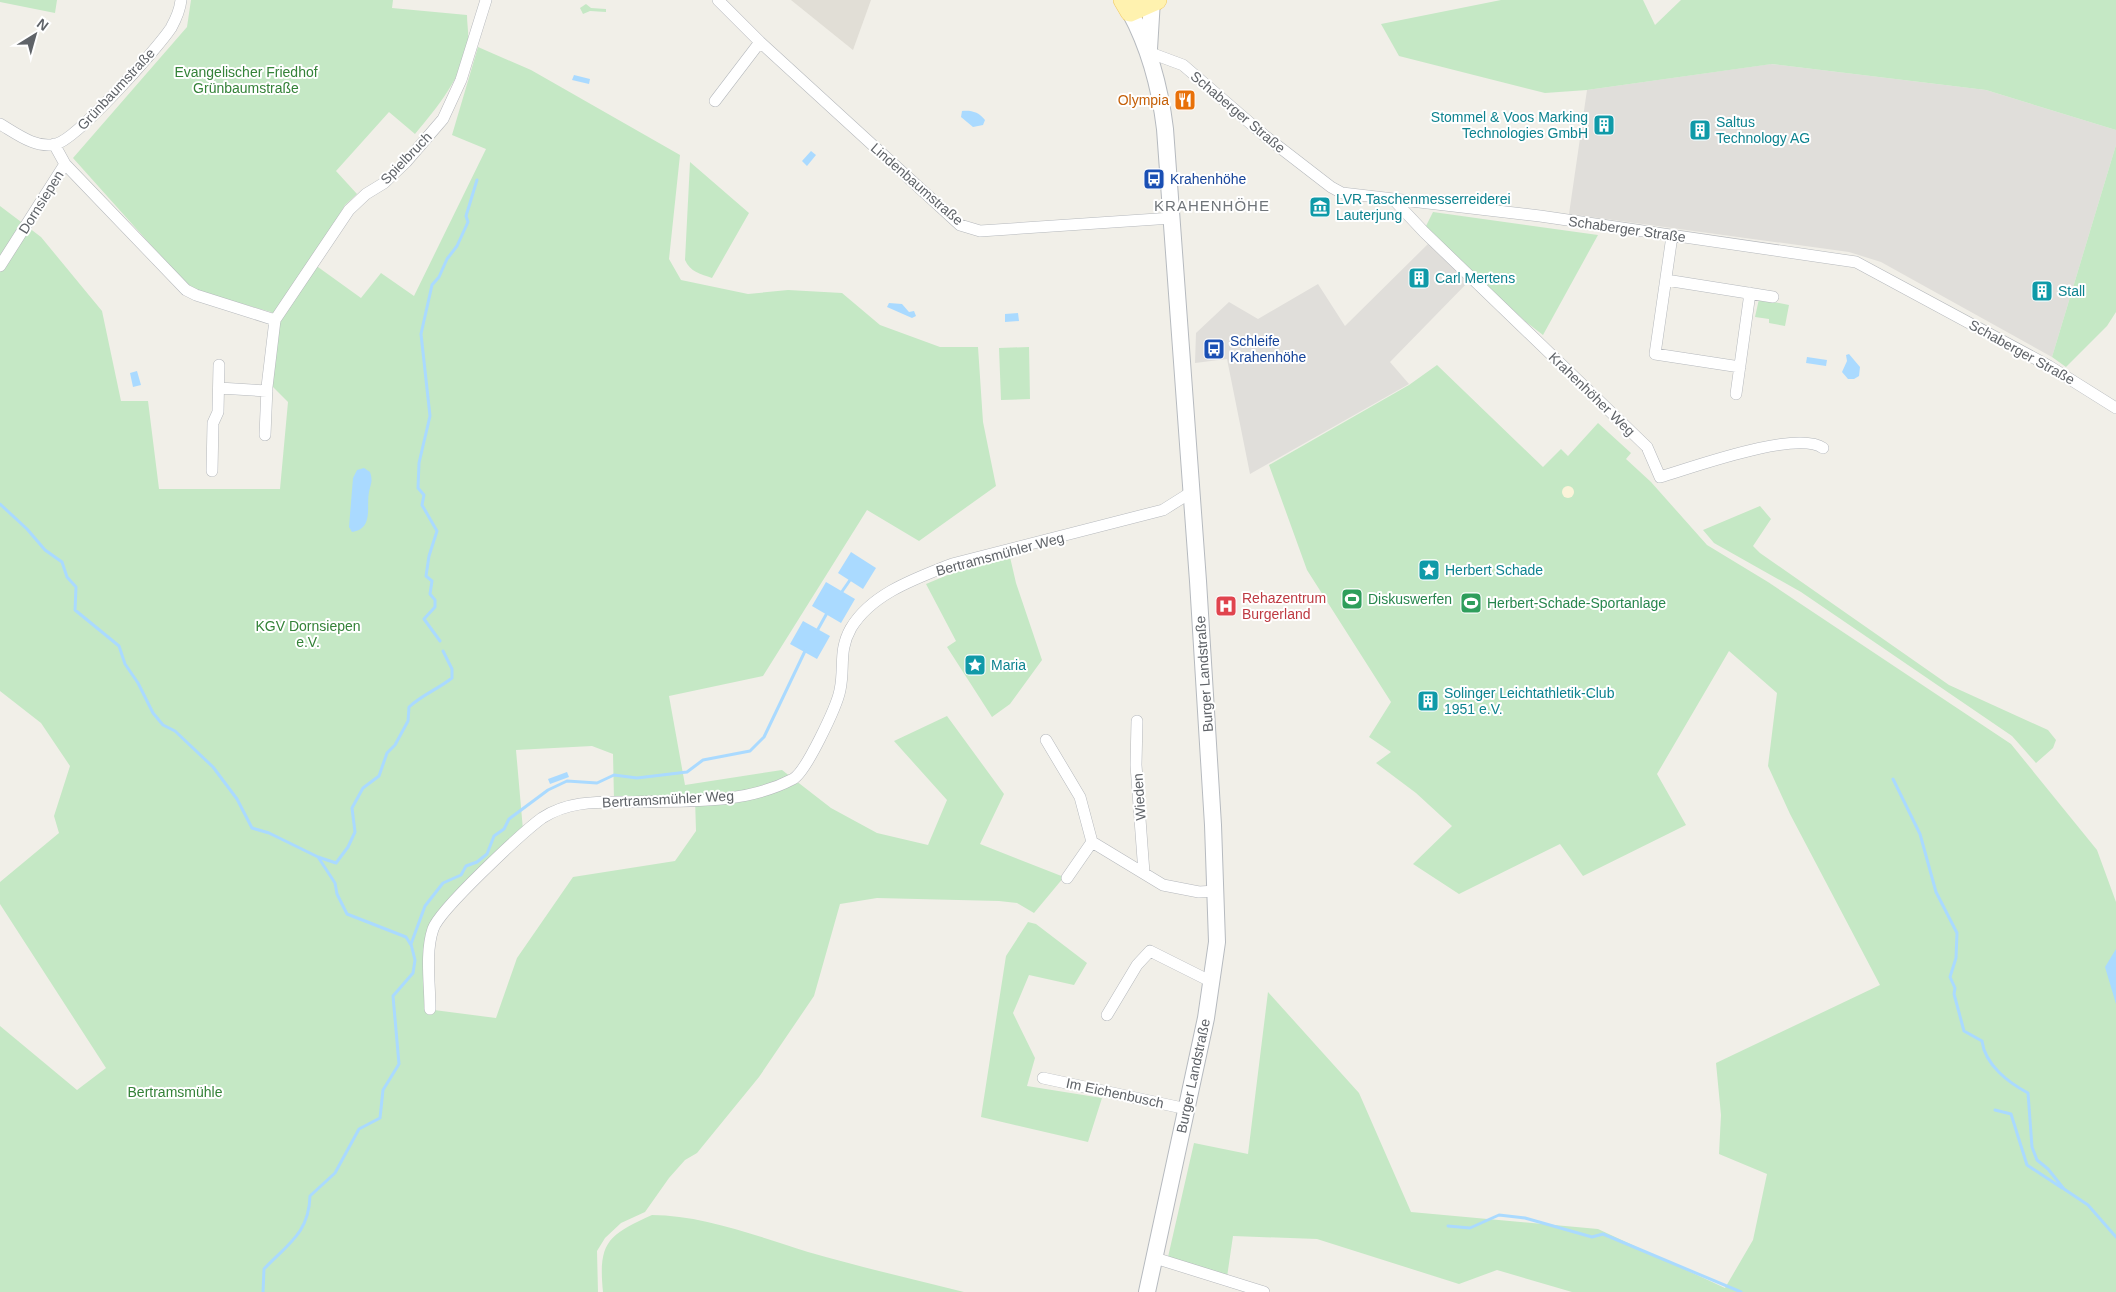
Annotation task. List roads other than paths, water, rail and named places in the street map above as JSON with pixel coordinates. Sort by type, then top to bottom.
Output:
[{"type":"main road","points":[[1127,6],[1154,1]]},
{"type":"main road","name":"Burger Landstraße","points":[[1148,52],[1154,1]]},
{"type":"main road","name":"Burger Landstraße","points":[[1127,6],[1148,52],[1163,112],[1198,581],[1216,891],[1217,942],[1212,982],[1187,1109],[1148,1292]]},
{"type":"street","name":"Grünbaumstraße","points":[[54,144],[63,142],[78,131],[153,49],[172,27],[181,0]]},
{"type":"street","name":"Spielbruch","points":[[266,435],[267,391],[275,320],[354,204],[384,183],[406,162],[443,119],[461,80],[486,0]]},
{"type":"street","name":"Lindenbaumstraße","points":[[718,0],[760,42],[947,215],[971,229],[980,231],[1041,228],[1172,218]]},
{"type":"street","points":[[715,101],[760,42]]},
{"type":"street","name":"Schaberger Straße","points":[[1148,52],[1183,65],[1258,131],[1336,190],[1393,199],[1540,216],[1856,262],[2049,366],[2116,408]]},
{"type":"street","points":[[0,124],[35,143],[54,144],[66,164],[186,290],[196,295],[275,320]]},
{"type":"street","name":"Dornsiepen","points":[[0,266],[66,164]]},
{"type":"street","name":"Krahenhöher Weg","points":[[1393,199],[1424,232],[1647,447],[1660,477],[1735,454],[1780,444],[1809,443],[1823,448]]},
{"type":"street","points":[[1672,236],[1655,354],[1740,367]]},
{"type":"street","points":[[1666,280],[1772,297]]},
{"type":"street","points":[[1736,394],[1750,294]]},
{"type":"street","points":[[212,471],[213,424],[218,412],[219,365]]},
{"type":"street","points":[[219,388],[267,391]]},
{"type":"street","name":"Bertramsmühler Weg","points":[[430,1009],[430,941],[435,924],[449,906],[542,818],[559,809],[582,803],[713,800],[754,794],[793,778],[823,734],[839,697],[842,648],[851,628],[866,610],[884,596],[920,577],[952,564],[1163,510],[1190,493]]},
{"type":"street","name":"Wieden","points":[[1137,721],[1136,765],[1144,873]]},
{"type":"street","points":[[1046,740],[1080,797],[1092,842],[1163,884],[1199,892],[1216,891]]},
{"type":"street","points":[[1066,878],[1092,842]]},
{"type":"street","points":[[1107,1015],[1137,965],[1150,951],[1212,982]]},
{"type":"street","name":"Im Eichenbusch","points":[[1043,1078],[1187,1109]]},
{"type":"street","points":[[1155,1258],[1250,1290],[1264,1292]]},
{"type":"water","points":[[574,75],[590,79],[589,84],[572,80]]},
{"type":"water","points":[[962,111],[972,111],[980,115],[985,120],[983,125],[973,127],[961,117]]},
{"type":"water","points":[[811,151],[816,155],[807,166],[802,161]]},
{"type":"water","points":[[889,303],[902,304],[909,312],[914,311],[916,316],[912,318],[887,307]]},
{"type":"water","points":[[1018,313],[1019,321],[1005,322],[1005,314]]},
{"type":"water","points":[[1849,354],[1860,367],[1859,376],[1854,379],[1848,379],[1842,372],[1847,361],[1846,355]]},
{"type":"water","points":[[1807,357],[1827,360],[1826,366],[1806,363]]},
{"type":"water","points":[[137,371],[141,385],[133,387],[130,373]]},
{"type":"water","points":[[364,468],[370,472],[371,478],[368,516],[364,526],[352,532],[349,527],[353,478],[357,470]]},
{"type":"water","points":[[851,552],[876,568],[863,589],[838,573]]},
{"type":"water","points":[[826,582],[855,599],[841,623],[812,606]]},
{"type":"water","points":[[803,621],[830,636],[817,659],[790,644]]},
{"type":"water","points":[[567,772],[569,777],[550,784],[548,779]]},
{"type":"water","points":[[2116,949],[2116,1004],[2105,967]]},
{"type":"waterway","points":[[440,641],[424,619],[435,607],[435,600],[430,594],[432,581],[426,576],[429,556],[437,531],[422,505],[424,495],[418,488],[419,463],[430,416],[421,334],[432,285],[439,277],[447,259],[457,246],[468,222],[466,216],[477,180]]},
{"type":"waterway","points":[[0,504],[27,529],[45,550],[62,562],[67,577],[76,587],[75,610],[119,646],[125,664],[138,683],[153,713],[163,725],[175,731],[213,767],[237,799],[252,828],[269,833],[318,857],[335,883],[337,894],[347,914],[406,937],[411,945]]},
{"type":"waterway","points":[[841,593],[850,580]]},
{"type":"waterway","points":[[817,631],[827,613]]},
{"type":"waterway","points":[[263,1292],[264,1269],[296,1237],[306,1220],[310,1196],[335,1173],[359,1129],[380,1118],[383,1090],[399,1064],[393,996],[413,973],[415,960],[411,944],[425,906],[443,883],[461,875],[466,866],[477,862],[487,854],[494,836],[504,829],[509,819],[548,790],[567,781],[597,783],[614,775],[637,778],[687,772],[703,760],[750,751],[764,737],[806,649]]},
{"type":"waterway","points":[[318,857],[336,863],[348,847],[355,832],[352,808],[363,788],[379,776],[387,753],[395,745],[408,721],[409,707],[452,678],[452,669],[443,651]]},
{"type":"waterway","points":[[1893,779],[1920,834],[1936,892],[1957,933],[1956,958],[1950,977],[1955,988],[1954,994],[1964,1031],[1982,1041],[1988,1058],[1999,1072],[2013,1084],[2028,1093],[2032,1147],[2037,1160],[2048,1169],[2064,1189],[2088,1205],[2116,1237]]},
{"type":"waterway","points":[[1995,1110],[2011,1114],[2027,1165],[2062,1188]]},
{"type":"waterway","points":[[1448,1226],[1470,1228],[1499,1215],[1525,1218],[1592,1237],[1603,1234],[1741,1292]]},
{"type":"place","name":"Olympia","points":[[1185,100]]},
{"type":"place","name":"Stommel & Voos Marking Technologies GmbH","points":[[1604,125]]},
{"type":"place","name":"Saltus Technology AG","points":[[1700,130]]},
{"type":"place","name":"Krahenhöhe","points":[[1154,179]]},
{"type":"place","name":"LVR Taschenmesserreiderei Lauterjung","points":[[1320,207]]},
{"type":"place","name":"Carl Mertens","points":[[1419,278]]},
{"type":"place","name":"Stall","points":[[2042,291]]},
{"type":"place","name":"Schleife Krahenhöhe","points":[[1214,349]]},
{"type":"place","name":"Herbert Schade","points":[[1429,570]]},
{"type":"place","name":"Diskuswerfen","points":[[1352,599]]},
{"type":"place","name":"Herbert-Schade-Sportanlage","points":[[1471,603]]},
{"type":"place","name":"Rehazentrum Burgerland","points":[[1226,606]]},
{"type":"place","name":"Maria","points":[[975,665]]},
{"type":"place","name":"Solinger Leichtathletik-Club 1951 e.V.","points":[[1428,701]]},
{"type":"district","name":"KRAHENHÖHE","points":[[1212,206]]},
{"type":"park label","name":"Evangelischer Friedhof Grünbaumstraße","points":[[246,80]]},
{"type":"park label","name":"KGV Dornsiepen e.V.","points":[[308,634]]},
{"type":"park label","name":"Bertramsmühle","points":[[175,1092]]}]
